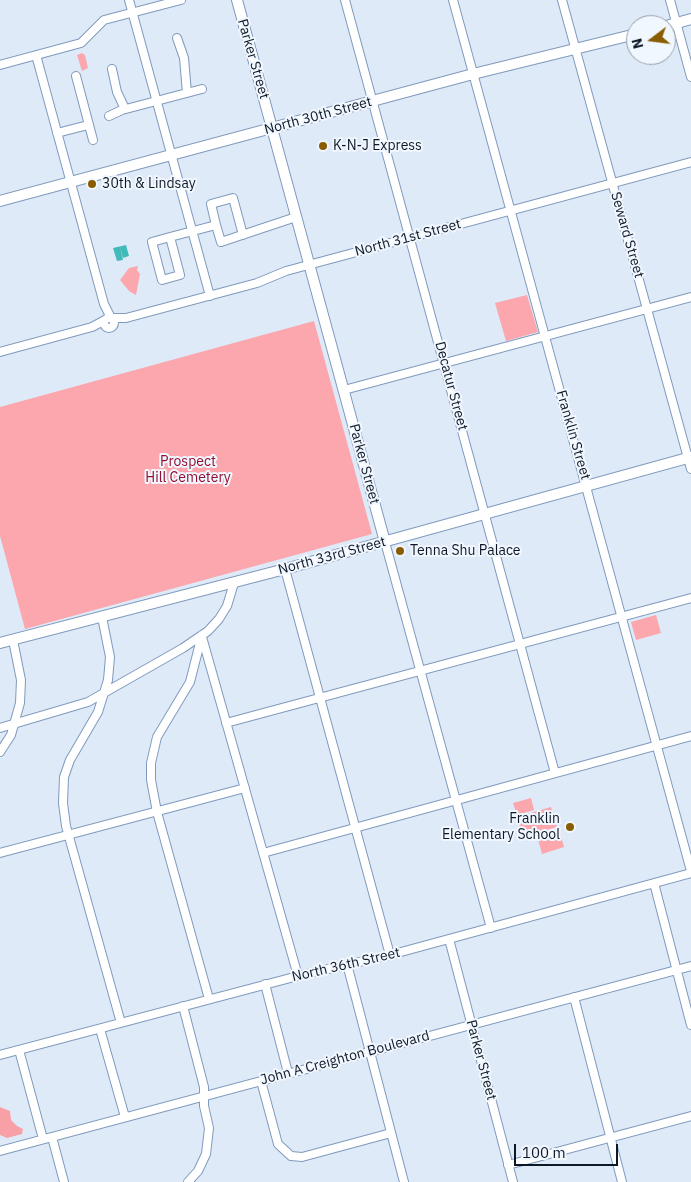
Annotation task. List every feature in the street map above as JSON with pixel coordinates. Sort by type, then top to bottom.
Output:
[{"type":"street","points":[[129,0],[210,296]]},
{"type":"street","points":[[0,65],[81,43],[87,39],[101,22],[181,0]]},
{"type":"street","name":"Parker Street","points":[[237,0],[491,928]]},
{"type":"street","name":"Decatur Street","points":[[345,0],[556,773]]},
{"type":"street","name":"Franklin Street","points":[[453,0],[587,485],[691,872]]},
{"type":"street","name":"Seward Street","points":[[562,0],[691,469]]},
{"type":"street","points":[[670,0],[671,15]]},
{"type":"street","points":[[676,23],[691,19]]},
{"type":"street","name":"North 30th Street","points":[[0,201],[473,74],[626,37]]},
{"type":"street","points":[[676,37],[691,77]]},
{"type":"street","points":[[177,38],[184,58],[187,92]]},
{"type":"street","points":[[36,55],[109,321]]},
{"type":"street","points":[[112,69],[117,92],[125,109]]},
{"type":"street","points":[[76,76],[88,125],[94,140]]},
{"type":"street","points":[[109,116],[125,109],[202,89]]},
{"type":"street","points":[[57,133],[88,125]]},
{"type":"street","name":"North 31st Street","points":[[0,352],[109,321],[259,283],[282,272],[691,162]]},
{"type":"street","points":[[243,235],[233,198],[211,204],[221,242],[243,235],[270,224],[296,217]]},
{"type":"street","points":[[170,237],[180,275],[162,280],[152,242],[170,237],[216,225]]},
{"type":"street","points":[[344,390],[691,297]]},
{"type":"street","name":"North 33rd Street","points":[[0,644],[285,570],[689,458]]},
{"type":"street","points":[[285,570],[390,955]]},
{"type":"street","points":[[0,728],[72,708],[106,692],[202,636],[214,626],[223,613],[234,583]]},
{"type":"street","points":[[226,723],[691,598]]},
{"type":"street","points":[[102,617],[110,657],[106,692],[98,712],[74,750],[66,771],[63,802],[68,835],[121,1023]]},
{"type":"street","points":[[202,636],[298,976]]},
{"type":"street","points":[[202,636],[190,682],[162,726],[154,749],[150,780],[157,812],[210,999]]},
{"type":"street","points":[[0,752],[15,724],[21,690],[19,663],[13,640]]},
{"type":"street","points":[[263,853],[691,736]]},
{"type":"street","points":[[0,853],[244,788]]},
{"type":"street","name":"North 36th Street","points":[[0,1055],[264,984],[390,955],[691,872]]},
{"type":"street","points":[[654,883],[691,1025]]},
{"type":"street","name":"Parker Street","points":[[449,939],[512,1182]]},
{"type":"street","points":[[347,964],[404,1182]]},
{"type":"street","name":"John A Creighton Boulevard","points":[[0,1151],[691,966]]},
{"type":"street","points":[[264,984],[288,1073]]},
{"type":"street","points":[[574,997],[622,1182]]},
{"type":"street","points":[[183,1006],[204,1087],[209,1128],[208,1144],[202,1163],[188,1182]]},
{"type":"street","points":[[100,1028],[125,1117]]},
{"type":"street","points":[[19,1050],[43,1139]]},
{"type":"street","points":[[261,1081],[278,1144],[291,1156],[302,1157],[391,1133]]},
{"type":"street","points":[[508,1165],[691,1116]]},
{"type":"street","points":[[52,1137],[64,1182]]},
{"type":"green space","points":[[82,53],[85,55],[88,68],[82,71],[77,55]]},
{"type":"green space","points":[[138,266],[137,270],[140,274],[136,295],[129,291],[120,280],[129,268]]},
{"type":"green space","points":[[527,295],[538,332],[506,341],[495,303]]},
{"type":"green space","name":"Prospect Hill Cemetery","points":[[314,321],[372,534],[25,629],[0,536],[0,407]]},
{"type":"green space","points":[[656,615],[661,633],[636,640],[631,622]]},
{"type":"green space","points":[[531,798],[534,810],[517,815],[513,803]]},
{"type":"green space","points":[[551,807],[557,827],[523,837],[517,817]]},
{"type":"green space","points":[[560,833],[564,847],[542,854],[538,839]]},
{"type":"shaded area","points":[[126,245],[129,256],[123,258],[120,247],[123,260],[117,261],[113,248]]},
{"type":"shaded area","points":[[0,1107],[10,1111],[11,1120],[23,1129],[22,1134],[7,1138],[0,1135]]},
{"type":"place","name":"K-N-J Express","points":[[323,146]]},
{"type":"place","name":"30th & Lindsay","points":[[92,184]]},
{"type":"place","name":"Tenna Shu Palace","points":[[400,551]]},
{"type":"place","name":"Franklin Elementary School","points":[[570,827]]}]
